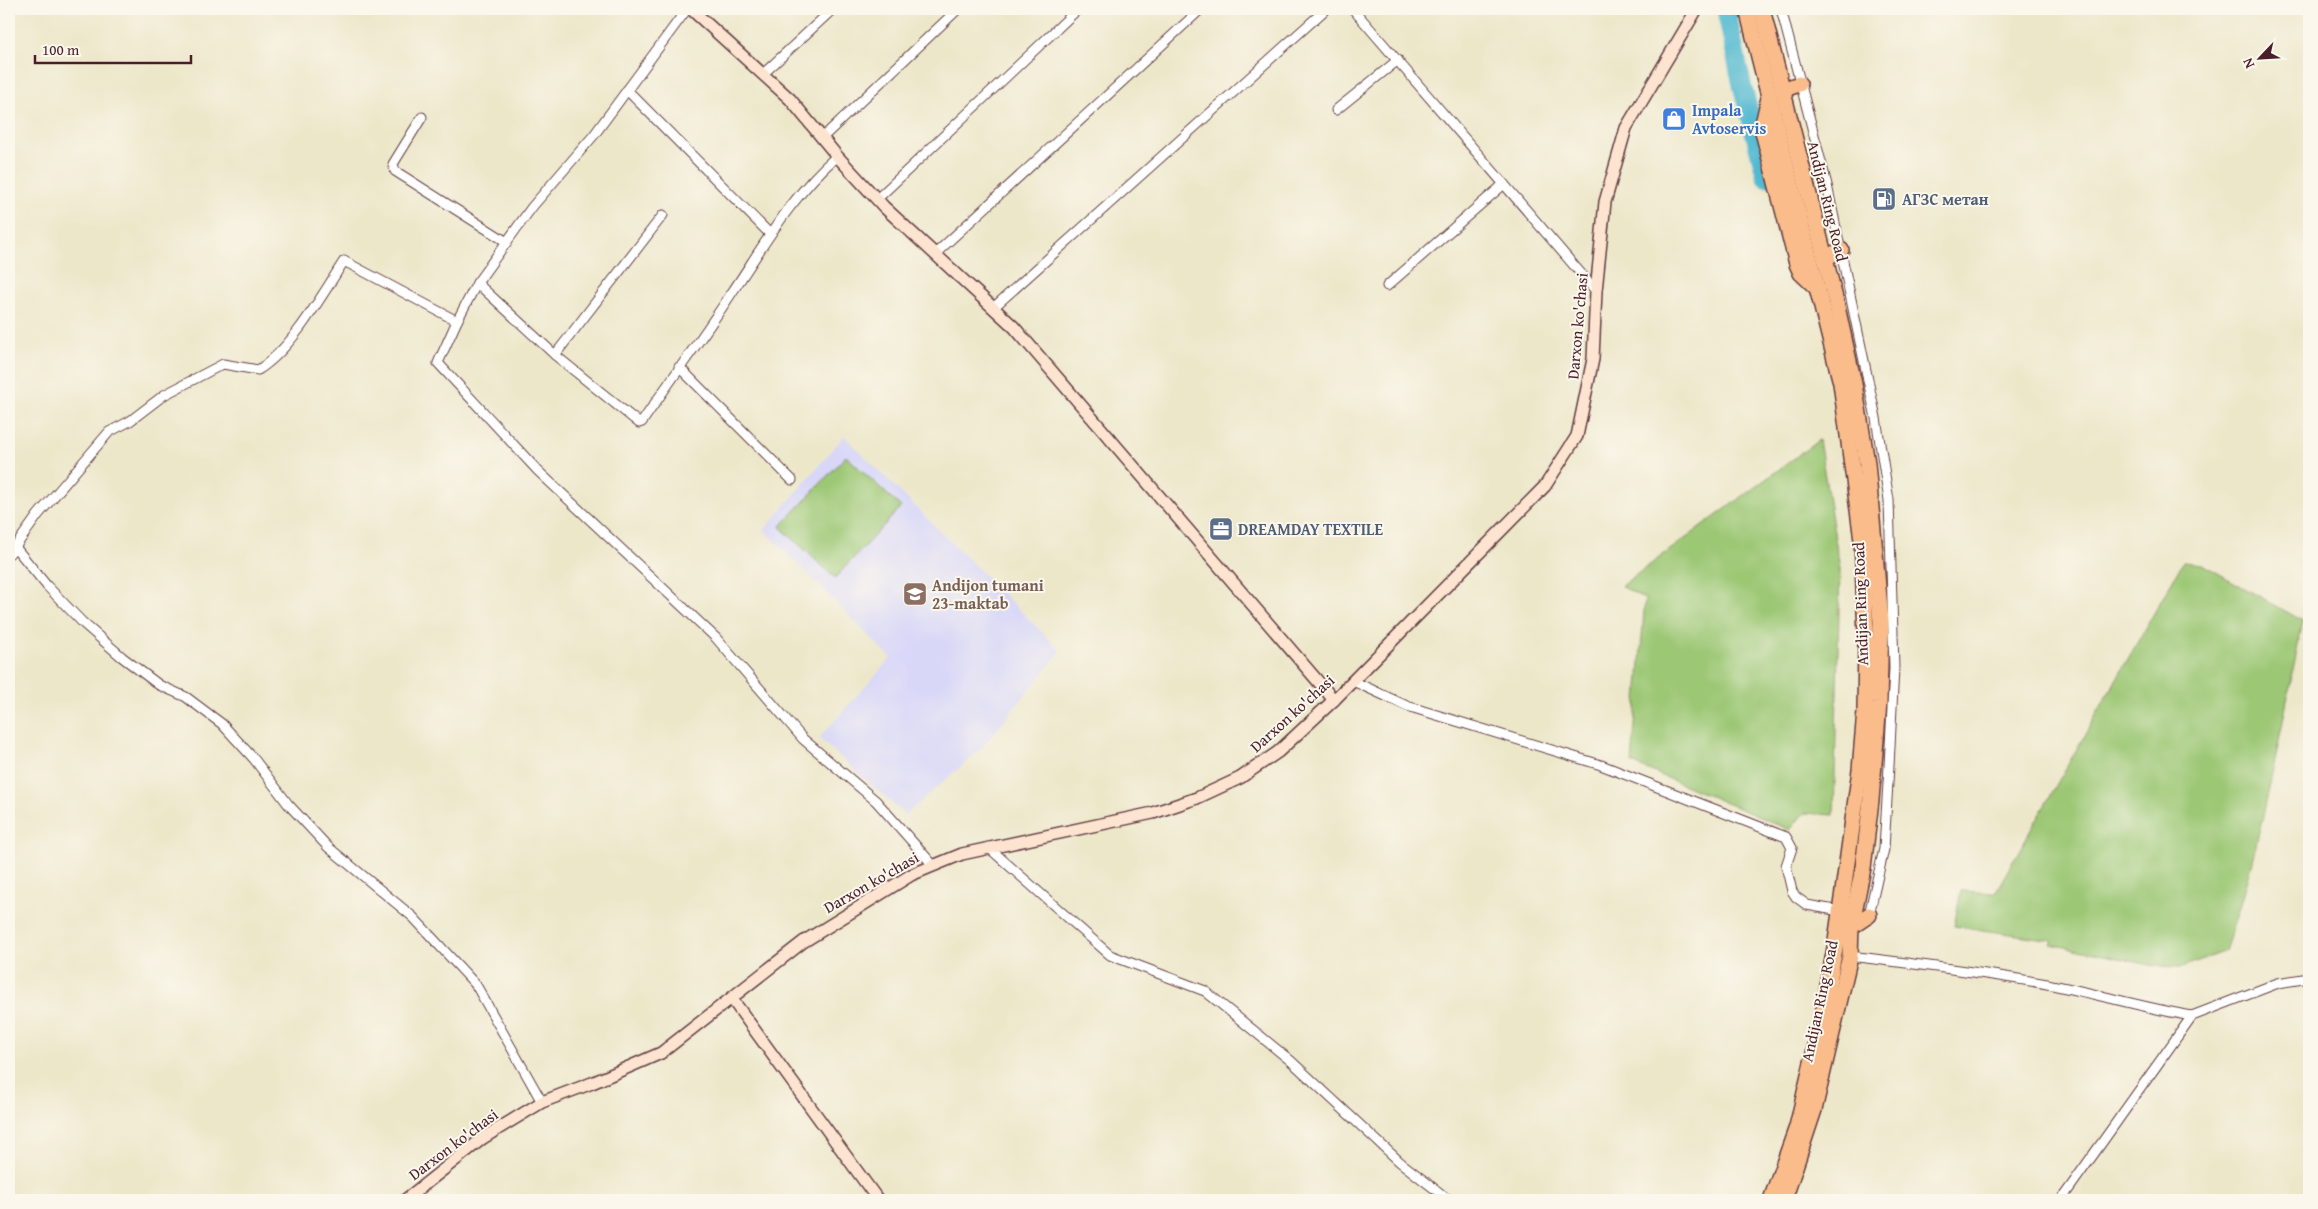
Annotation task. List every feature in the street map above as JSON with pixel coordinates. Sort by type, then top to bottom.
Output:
[{"type":"highway","name":"Andijan Ring Road","points":[[1750,9],[1825,258],[1854,384],[1867,464],[1881,621],[1878,703],[1871,800],[1863,868],[1851,927],[1850,956],[1814,1110],[1784,1200]]},
{"type":"highway","points":[[1776,93],[1799,84]]},
{"type":"highway","name":"Andijan Ring Road","points":[[1771,1200],[1796,1127],[1822,1016],[1840,911],[1860,770],[1866,635],[1862,540],[1841,382],[1818,289],[1776,93]]},
{"type":"highway","points":[[1825,258],[1841,250]]},
{"type":"highway","points":[[1851,927],[1869,915]]},
{"type":"main road","name":"Darxon ko'chasi","points":[[405,1200],[483,1138],[542,1102],[661,1053],[802,942],[911,875],[962,854],[988,847],[1154,813],[1197,798],[1240,778],[1278,752],[1353,681],[1544,486],[1577,436],[1593,360],[1596,291],[1605,202],[1626,128],[1697,9]]},
{"type":"main road","points":[[693,10],[790,99],[837,156],[877,199],[1014,327],[1334,700]]},
{"type":"main road","points":[[732,998],[878,1200]]},
{"type":"street","points":[[764,74],[832,9]]},
{"type":"street","points":[[822,138],[958,9]]},
{"type":"street","points":[[877,199],[1078,9]]},
{"type":"street","points":[[935,254],[1201,9]]},
{"type":"street","points":[[993,308],[1326,9]]},
{"type":"street","points":[[1353,9],[1596,291]]},
{"type":"street","points":[[1781,9],[1799,84],[1827,185],[1877,427],[1889,500],[1894,668],[1884,849],[1869,915]]},
{"type":"street","points":[[693,10],[627,90],[594,135],[532,207],[477,283],[438,363],[538,471],[716,638],[803,739],[876,801],[933,865]]},
{"type":"street","points":[[1336,110],[1398,60]]},
{"type":"street","points":[[627,90],[770,234]]},
{"type":"street","points":[[422,117],[395,160],[393,166],[396,171],[507,242]]},
{"type":"street","points":[[477,283],[555,355],[632,420],[639,423],[642,422],[802,189],[837,156]]},
{"type":"street","points":[[1387,286],[1504,184]]},
{"type":"street","points":[[555,355],[663,215]]},
{"type":"street","points":[[457,321],[344,261],[308,316],[272,362],[258,370],[223,364],[164,396],[130,421],[109,432],[38,514],[12,550],[83,623],[115,651],[159,685],[186,697],[222,724],[254,759],[288,804],[328,847],[417,922],[476,985],[542,1102]]},
{"type":"street","points":[[679,368],[792,480]]},
{"type":"street","points":[[1353,681],[1407,706],[1601,765],[1786,838],[1792,848],[1786,866],[1796,898],[1807,905],[1840,911]]},
{"type":"street","points":[[988,847],[1110,955],[1205,990],[1291,1061],[1400,1162],[1449,1200]]},
{"type":"street","points":[[1850,956],[2029,981],[2192,1016],[2278,983],[2309,978]]},
{"type":"street","points":[[2061,1200],[2192,1016]]},
{"type":"shaded area","name":"Andijon tumani 23-maktab","points":[[844,436],[1061,651],[980,750],[905,815],[819,738],[891,658],[764,530]]},
{"type":"green space","points":[[1819,440],[1840,569],[1834,815],[1804,813],[1790,830],[1632,763],[1645,599],[1621,586]]},
{"type":"green space","points":[[846,456],[901,507],[835,578],[780,527]]},
{"type":"green space","points":[[2183,562],[2202,564],[2303,621],[2260,829],[2250,870],[2225,951],[2182,967],[2155,966],[2051,944],[2053,940],[1954,926],[1961,891],[1995,893]]},
{"type":"waterway","points":[[1726,10],[1742,85],[1766,177]]},
{"type":"place","name":"Impala Avtoservis","points":[[1674,119]]},
{"type":"place","name":"АГЗС метан","points":[[1884,199]]},
{"type":"place","name":"DREAMDAY TEXTILE","points":[[1221,529]]},
{"type":"place","name":"Andijon tumani 23-maktab","points":[[915,594]]}]
